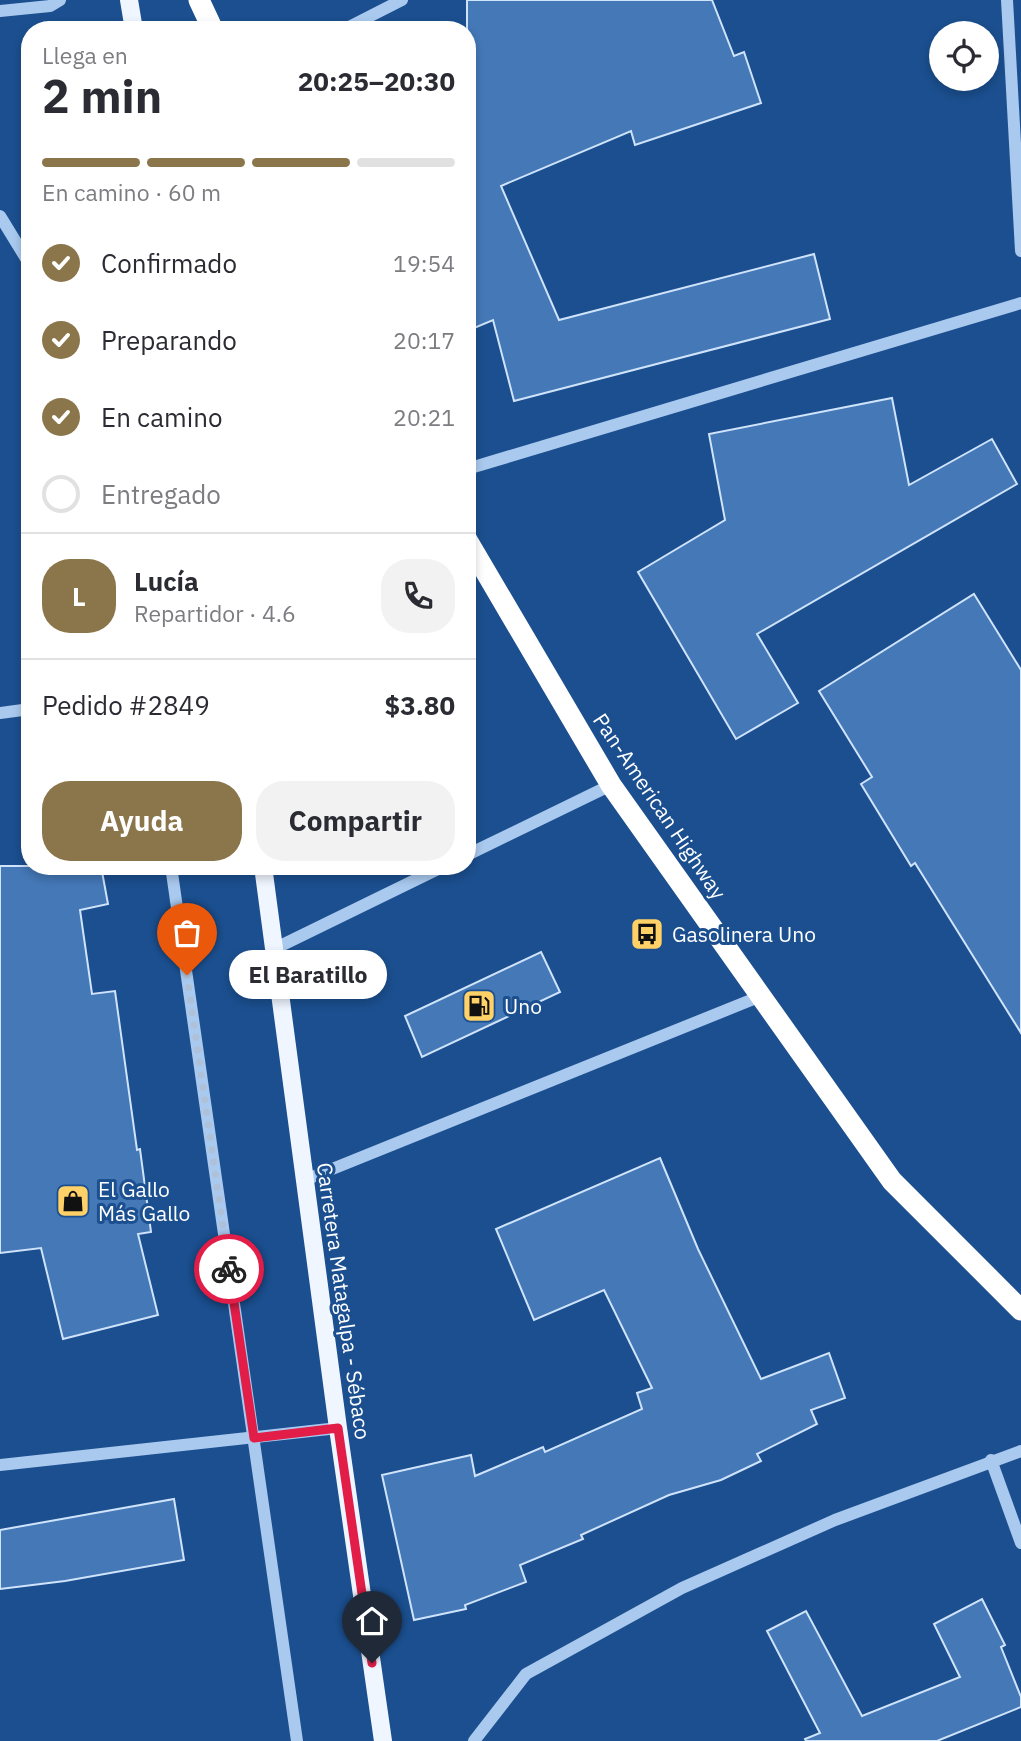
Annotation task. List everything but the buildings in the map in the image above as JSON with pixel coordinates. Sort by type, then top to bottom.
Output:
[{"type":"highway","points":[[199,0],[209,21]]},
{"type":"highway","name":"Pan-American Highway","points":[[476,555],[611,785],[892,1181],[1021,1310]]},
{"type":"main road","points":[[129,0],[132,21]]},
{"type":"main road","name":"Carretera Matagalpa - Sébaco","points":[[264,875],[383,1741]]},
{"type":"street","points":[[0,11],[50,6],[60,0]]},
{"type":"street","points":[[360,21],[402,0]]},
{"type":"street","points":[[1007,0],[1021,251]]},
{"type":"street","points":[[0,216],[21,250]]},
{"type":"street","points":[[476,466],[1021,303]]},
{"type":"street","points":[[0,713],[21,710]]},
{"type":"street","points":[[476,851],[611,785]]},
{"type":"street","points":[[172,875],[297,1741]]},
{"type":"street","points":[[274,949],[426,875]]},
{"type":"street","points":[[305,1180],[761,996]]},
{"type":"street","points":[[0,1465],[338,1428]]},
{"type":"street","points":[[474,1741],[526,1674],[682,1588],[835,1520],[1021,1451]]},
{"type":"street","points":[[991,1460],[1021,1543]]},
{"type":"way so far","points":[[187,975],[229,1269]]},
{"type":"place","name":"Gasolinera Uno","points":[[647,934]]},
{"type":"place","name":"El Baratillo","points":[[187,975]]},
{"type":"place","name":"Uno","points":[[479,1006]]},
{"type":"place","name":"El Gallo Más Gallo","points":[[73,1201]]},
{"type":"route","points":[[229,1269],[254,1438],[338,1428],[372,1663]]}]
